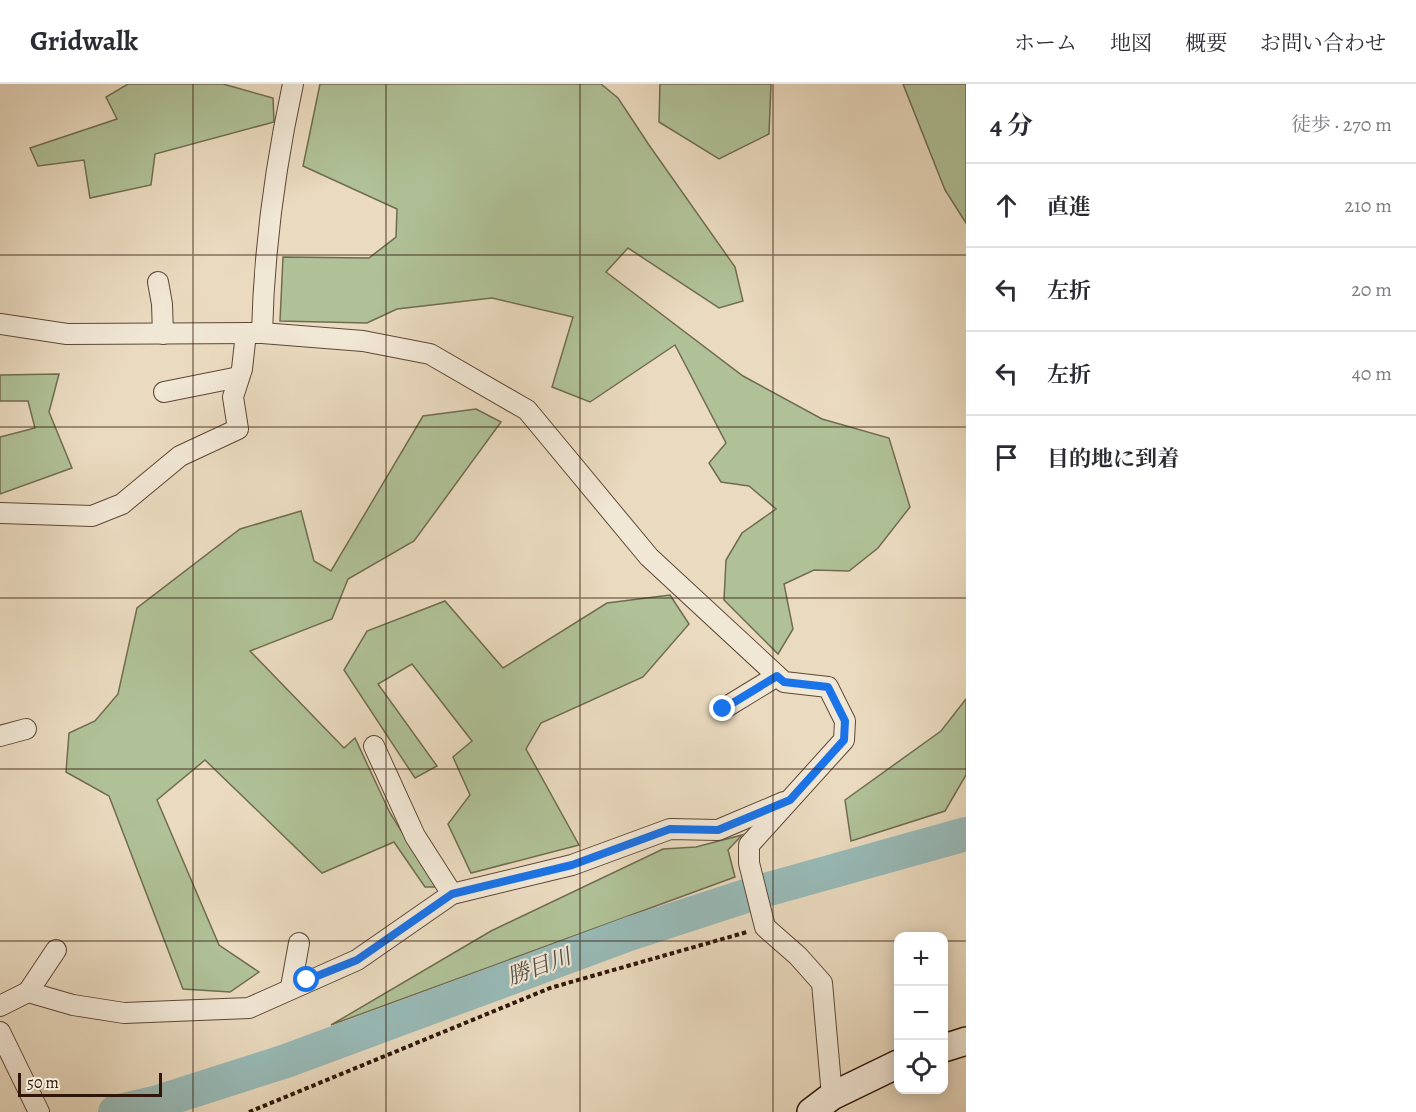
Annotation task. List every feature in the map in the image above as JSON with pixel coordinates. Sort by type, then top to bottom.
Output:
[{"type":"street","points":[[0,513],[92,516],[122,504],[180,456],[238,429],[233,397],[254,333],[279,145],[293,84]]},
{"type":"street","points":[[158,282],[162,304],[163,334]]},
{"type":"street","points":[[0,324],[67,334],[254,333],[363,341],[430,354],[527,410],[649,556],[777,676],[784,682],[828,687],[845,721],[844,740],[749,845],[749,863],[764,920],[822,983],[821,1104],[894,1066]]},
{"type":"street","points":[[164,392],[239,377]]},
{"type":"street","points":[[723,709],[777,676]]},
{"type":"street","points":[[0,736],[26,729]]},
{"type":"street","points":[[374,746],[415,836],[452,894]]},
{"type":"street","points":[[28,992],[73,1005],[123,1013],[249,1008],[291,987],[357,960],[452,894],[572,865],[670,829],[718,830],[790,800]]},
{"type":"street","points":[[291,987],[299,943]]},
{"type":"street","points":[[0,1006],[28,992],[56,950]]},
{"type":"street","points":[[0,1032],[38,1109]]},
{"type":"street","points":[[948,1047],[966,1041]]},
{"type":"path","points":[[249,1112],[550,988],[764,920]]},
{"type":"green space","points":[[128,84],[223,84],[273,98],[274,122],[155,154],[151,185],[90,198],[84,160],[38,166],[30,148],[117,119],[106,97]]},
{"type":"green space","points":[[320,84],[601,84],[618,98],[735,267],[743,301],[719,308],[628,248],[606,272],[743,376],[822,419],[889,438],[910,507],[878,548],[849,571],[814,570],[784,584],[793,629],[778,654],[724,600],[726,560],[742,533],[776,509],[749,486],[721,482],[709,463],[726,443],[675,345],[590,402],[552,387],[573,317],[492,298],[397,309],[367,323],[280,321],[283,257],[369,258],[396,237],[397,209],[303,166]]},
{"type":"green space","points":[[660,84],[771,84],[769,134],[719,159],[659,122]]},
{"type":"green space","points":[[903,84],[966,84],[966,223],[945,190]]},
{"type":"green space","points":[[59,374],[49,412],[72,468],[0,494],[0,437],[35,428],[28,401],[0,401],[0,375]]},
{"type":"green space","points":[[476,409],[501,422],[414,541],[348,579],[332,619],[250,651],[344,748],[355,738],[390,813],[436,887],[425,887],[394,842],[322,873],[205,760],[157,800],[219,945],[259,972],[230,992],[183,989],[109,796],[66,772],[69,733],[95,721],[118,694],[137,608],[240,529],[301,511],[314,561],[331,571],[423,416]]},
{"type":"green space","points":[[670,595],[689,624],[643,677],[541,723],[526,749],[579,845],[471,873],[448,824],[470,795],[453,757],[472,741],[412,664],[378,684],[437,766],[415,778],[344,670],[367,631],[445,601],[503,668],[607,603]]},
{"type":"green space","points":[[966,699],[966,775],[945,811],[851,841],[845,800],[941,731]]},
{"type":"green space","points":[[742,835],[728,850],[735,877],[331,1025],[491,931],[663,849],[696,847]]},
{"type":"waterway","name":"勝目川","points":[[115,1112],[158,1102],[286,1061],[629,934],[758,892],[966,834]]},
{"type":"route","points":[[307,980],[357,960],[452,894],[572,865],[670,829],[718,830],[790,800],[844,740],[845,721],[828,687],[784,682],[777,676],[723,709]]}]
